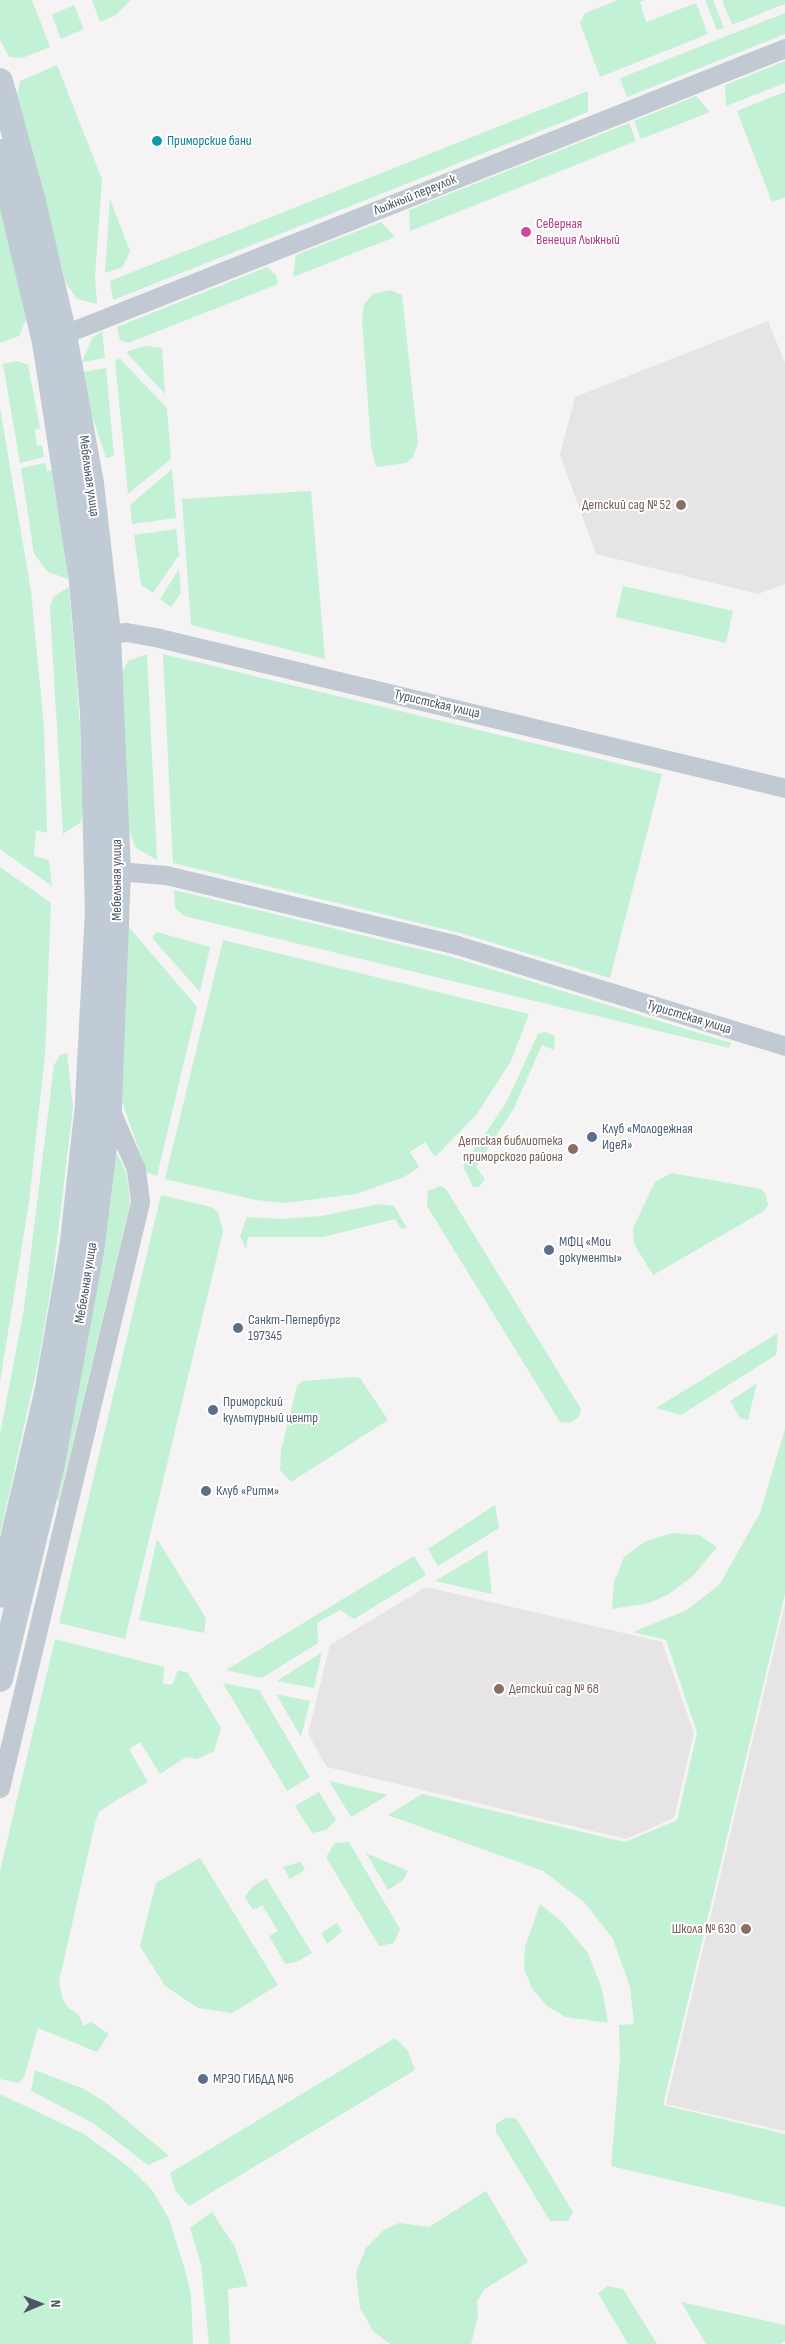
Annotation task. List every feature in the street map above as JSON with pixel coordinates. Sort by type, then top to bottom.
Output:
[{"type":"street","name":"Лыжный переулок","points":[[55,338],[785,48]]},
{"type":"street","name":"Мебельная улица","points":[[0,81],[33,202],[55,338]]},
{"type":"street","name":"Мебельная улица","points":[[0,152],[55,338],[91,484],[108,870],[109,1107],[91,1251],[66,1397],[0,1679]]},
{"type":"street","name":"Туристская улица","points":[[98,635],[126,632],[159,638],[785,788]]},
{"type":"street","name":"Мебельная улица","points":[[0,1595],[47,1393],[74,1239],[88,1105],[108,870]]},
{"type":"street","name":"Туристская улица","points":[[108,870],[166,875],[457,945],[785,1046]]},
{"type":"street","points":[[0,1788],[140,1202],[136,1169],[109,1107]]},
{"type":"shaded area","name":"Детский сад № 52","points":[[768,321],[785,363],[785,584],[758,594],[596,554],[560,455],[575,397]]},
{"type":"shaded area","name":"Детский сад № 68","points":[[426,1587],[662,1642],[694,1733],[674,1818],[626,1839],[327,1767],[308,1734],[330,1645]]},
{"type":"shaded area","name":"Школа № 630","points":[[785,1604],[785,2131],[666,2104]]},
{"type":"green space","points":[[0,0],[32,0],[50,47],[22,58],[9,57],[0,40]]},
{"type":"green space","points":[[92,0],[131,0],[116,15],[100,22]]},
{"type":"green space","points":[[618,0],[645,0],[640,2],[646,22],[696,3],[708,34],[600,77],[580,23],[585,13]]},
{"type":"green space","points":[[705,0],[713,0],[724,28],[717,30]]},
{"type":"green space","points":[[722,0],[785,0],[785,4],[732,25]]},
{"type":"green space","points":[[74,5],[84,29],[61,39],[52,15]]},
{"type":"green space","points":[[785,13],[785,34],[627,97],[620,78]]},
{"type":"green space","points":[[785,61],[785,83],[726,106],[725,85]]},
{"type":"green space","points":[[57,65],[102,179],[95,277],[97,304],[77,299],[66,283],[17,97],[20,81]]},
{"type":"green space","points":[[588,91],[588,112],[113,300],[110,281]]},
{"type":"green space","points":[[785,92],[785,197],[772,202],[737,111]]},
{"type":"green space","points":[[696,96],[710,112],[641,139],[634,121]]},
{"type":"green space","points":[[629,123],[636,141],[410,231],[409,210]]},
{"type":"green space","points":[[0,198],[27,317],[19,336],[0,343]]},
{"type":"green space","points":[[110,199],[130,251],[123,267],[105,273]]},
{"type":"green space","points":[[381,222],[395,237],[293,277],[296,255]]},
{"type":"green space","points":[[267,267],[276,275],[278,284],[128,343],[120,340],[117,327]]},
{"type":"green space","points":[[390,290],[402,295],[418,443],[413,457],[406,463],[376,467],[371,446],[362,319],[364,304],[373,294]]},
{"type":"green space","points":[[102,331],[105,358],[82,362],[92,338]]},
{"type":"green space","points":[[145,346],[162,348],[165,394],[126,352]]},
{"type":"green space","points":[[120,359],[167,408],[171,459],[128,494],[115,360]]},
{"type":"green space","points":[[17,361],[28,365],[40,428],[35,430],[37,446],[42,445],[44,457],[20,463],[3,364]]},
{"type":"green space","points":[[106,368],[114,456],[106,458],[90,410],[83,372]]},
{"type":"green space","points":[[0,408],[31,591],[44,727],[47,833],[36,830],[34,856],[49,860],[52,886],[0,849]]},
{"type":"green space","points":[[45,463],[47,471],[55,470],[68,579],[48,572],[34,554],[21,468]]},
{"type":"green space","points":[[172,469],[176,518],[132,524],[130,505]]},
{"type":"green space","points":[[311,491],[325,659],[191,625],[182,499]]},
{"type":"green space","points":[[176,529],[179,555],[153,593],[141,585],[134,535]]},
{"type":"green space","points":[[179,569],[181,593],[171,607],[160,599]]},
{"type":"green space","points":[[623,586],[733,611],[726,643],[616,617]]},
{"type":"green space","points":[[69,587],[80,725],[83,812],[81,822],[63,834],[50,607],[53,597]]},
{"type":"green space","points":[[147,654],[157,860],[136,848],[128,827],[122,673],[128,661]]},
{"type":"green space","points":[[163,654],[662,774],[610,978],[460,933],[173,863]]},
{"type":"green space","points":[[0,867],[51,903],[45,1055],[29,1202],[0,1382]]},
{"type":"green space","points":[[174,890],[452,957],[731,1043],[729,1048],[184,916],[175,908]]},
{"type":"green space","points":[[128,926],[197,1007],[157,1176],[147,1172],[120,1096]]},
{"type":"green space","points":[[157,932],[210,947],[200,992],[152,938]]},
{"type":"green space","points":[[223,940],[529,1014],[511,1061],[477,1114],[435,1157],[425,1142],[410,1152],[419,1167],[404,1177],[356,1194],[284,1203],[256,1200],[165,1179]]},
{"type":"green space","points":[[545,1032],[555,1036],[554,1050],[542,1045],[514,1108],[476,1167],[485,1179],[479,1187],[473,1187],[463,1166],[506,1103],[538,1034]]},
{"type":"green space","points":[[67,1053],[73,1107],[53,1275],[39,1359],[0,1535],[0,1434],[24,1309],[54,1065],[60,1055]]},
{"type":"green space","points":[[117,1154],[127,1174],[130,1204],[59,1501],[55,1500],[114,1156]]},
{"type":"green space","points":[[672,1173],[761,1189],[766,1195],[768,1205],[764,1211],[653,1275],[634,1244],[633,1228],[655,1182]]},
{"type":"green space","points":[[440,1186],[446,1189],[581,1409],[579,1417],[569,1423],[560,1422],[427,1206],[428,1191]]},
{"type":"green space","points":[[161,1195],[211,1207],[218,1212],[223,1231],[125,1639],[59,1623]]},
{"type":"green space","points":[[379,1204],[394,1206],[407,1228],[401,1229],[395,1219],[323,1237],[248,1237],[246,1249],[240,1236],[247,1217],[284,1219],[321,1216]]},
{"type":"green space","points":[[778,1333],[776,1355],[681,1415],[656,1408]]},
{"type":"green space","points":[[360,1378],[388,1420],[291,1482],[280,1470],[281,1451],[297,1386],[303,1381]]},
{"type":"green space","points":[[757,1383],[748,1420],[740,1418],[730,1401]]},
{"type":"green space","points":[[785,1429],[785,1594],[663,2105],[785,2134],[785,2207],[611,2166],[620,2060],[619,2025],[634,2024],[630,1987],[613,1939],[584,1902],[543,1871],[388,1815],[422,1794],[625,1842],[677,1820],[697,1733],[666,1640],[633,1632],[687,1610],[720,1584],[760,1513]]},
{"type":"green space","points":[[495,1505],[499,1528],[438,1566],[428,1549]]},
{"type":"green space","points":[[672,1533],[699,1535],[717,1547],[693,1576],[669,1594],[649,1603],[612,1609],[614,1582],[624,1557],[644,1542]]},
{"type":"green space","points":[[157,1539],[206,1618],[204,1633],[139,1620]]},
{"type":"green space","points":[[487,1550],[492,1594],[435,1581]]},
{"type":"green space","points":[[414,1556],[426,1575],[354,1619],[340,1610],[317,1623],[318,1643],[262,1678],[226,1670]]},
{"type":"green space","points":[[55,1639],[164,1667],[163,1683],[172,1685],[178,1670],[188,1673],[221,1728],[214,1751],[197,1759],[186,1757],[160,1774],[140,1742],[129,1749],[148,1782],[99,1812],[59,1981],[62,1997],[68,2008],[78,2014],[84,2026],[91,2022],[109,2034],[97,2052],[38,2028],[24,2078],[18,2083],[0,2079],[0,1871]]},
{"type":"green space","points":[[322,1652],[314,1688],[277,1681]]},
{"type":"green space","points":[[223,1683],[259,1690],[310,1777],[287,1791]]},
{"type":"green space","points":[[276,1694],[310,1701],[301,1737]]},
{"type":"green space","points":[[329,1781],[388,1795],[351,1817]]},
{"type":"green space","points":[[319,1792],[336,1820],[326,1830],[312,1833],[295,1806]]},
{"type":"green space","points":[[349,1842],[400,1929],[394,1943],[379,1946],[326,1857],[335,1843]]},
{"type":"green space","points":[[366,1853],[408,1871],[403,1880],[388,1890]]},
{"type":"green space","points":[[200,1858],[278,1985],[232,2013],[198,2008],[165,1986],[140,1946],[156,1883]]},
{"type":"green space","points":[[301,1862],[305,1870],[290,1879],[283,1867]]},
{"type":"green space","points":[[266,1878],[312,1953],[297,1962],[285,1964],[269,1936],[278,1931],[262,1905],[253,1910],[245,1897],[252,1887]]},
{"type":"green space","points":[[540,1904],[562,1922],[588,1953],[602,1989],[608,2023],[566,2017],[548,2007],[533,1990],[524,1969],[525,1947]]},
{"type":"green space","points":[[337,1923],[342,1931],[327,1944],[321,1933]]},
{"type":"green space","points":[[395,2038],[408,2051],[415,2070],[189,2206],[176,2192],[170,2173]]},
{"type":"green space","points":[[35,2070],[84,2089],[105,2102],[169,2156],[148,2165],[93,2123],[31,2091]]},
{"type":"green space","points":[[0,2094],[84,2134],[130,2168],[152,2190],[169,2219],[185,2270],[191,2295],[193,2344],[0,2344]]},
{"type":"green space","points":[[505,2118],[516,2118],[573,2212],[568,2221],[550,2221],[496,2132],[496,2124]]},
{"type":"green space","points":[[486,2191],[528,2262],[485,2289],[477,2301],[478,2316],[471,2344],[390,2344],[373,2331],[360,2308],[356,2272],[366,2248],[385,2229],[399,2223],[429,2227]]},
{"type":"green space","points":[[212,2212],[235,2247],[248,2286],[228,2289],[230,2344],[209,2344],[201,2264],[190,2228]]},
{"type":"green space","points":[[608,2286],[623,2289],[657,2344],[628,2344],[598,2293]]},
{"type":"green space","points":[[681,2302],[785,2325],[785,2341],[780,2344],[706,2344]]},
{"type":"place","name":"Приморские бани","points":[[157,141]]},
{"type":"place","name":"Северная Венеция Лыжный","points":[[526,232]]},
{"type":"place","name":"Детский сад № 52","points":[[681,505]]},
{"type":"place","name":"Клуб «Молодежная ИдеЯ»","points":[[592,1137]]},
{"type":"place","name":"Детская библиотека приморского района","points":[[573,1149]]},
{"type":"place","name":"МФЦ «Мои документы»","points":[[549,1250]]},
{"type":"place","name":"Санкт-Петербург 197345","points":[[238,1328]]},
{"type":"place","name":"Приморский культурный центр","points":[[213,1410]]},
{"type":"place","name":"Клуб «Ритм»","points":[[206,1491]]},
{"type":"place","name":"Детский сад № 68","points":[[499,1689]]},
{"type":"place","name":"Школа № 630","points":[[746,1929]]},
{"type":"place","name":"МРЭО ГИБДД №6","points":[[203,2079]]}]
